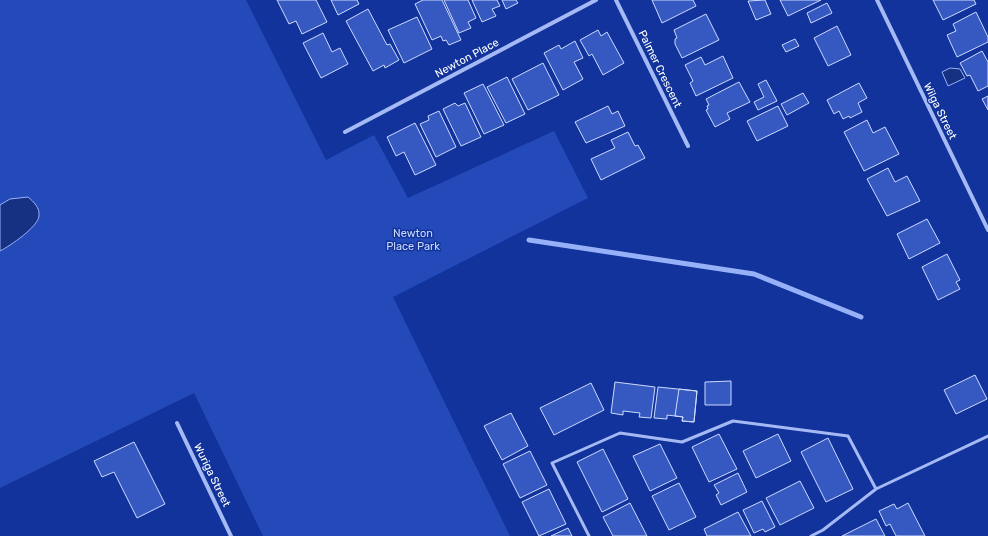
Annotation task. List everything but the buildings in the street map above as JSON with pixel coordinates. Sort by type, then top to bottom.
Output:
[{"type":"street","name":"Newton Place","points":[[346,132],[596,0]]},
{"type":"street","name":"Palmer Crescent","points":[[616,0],[688,146]]},
{"type":"street","name":"Wilga Street","points":[[877,0],[988,230]]},
{"type":"street","name":"Wuriga Street","points":[[177,423],[231,536]]},
{"type":"lane","points":[[588,536],[552,463],[620,432],[682,442],[733,421],[848,436],[876,489]]},
{"type":"lane","points":[[810,536],[823,530],[876,489],[988,436]]},
{"type":"green space","name":"Newton Place Park","points":[[0,0],[246,0],[326,160],[374,135],[408,198],[554,131],[588,198],[393,297],[510,536],[263,536],[194,393],[0,488]]},
{"type":"shaded area","points":[[950,68],[960,69],[965,78],[948,86],[942,72]]},
{"type":"shaded area","points":[[28,197],[38,208],[39,216],[37,220],[29,231],[0,251],[0,205],[10,199]]},
{"type":"waterway","points":[[529,240],[754,274],[861,317]]}]
